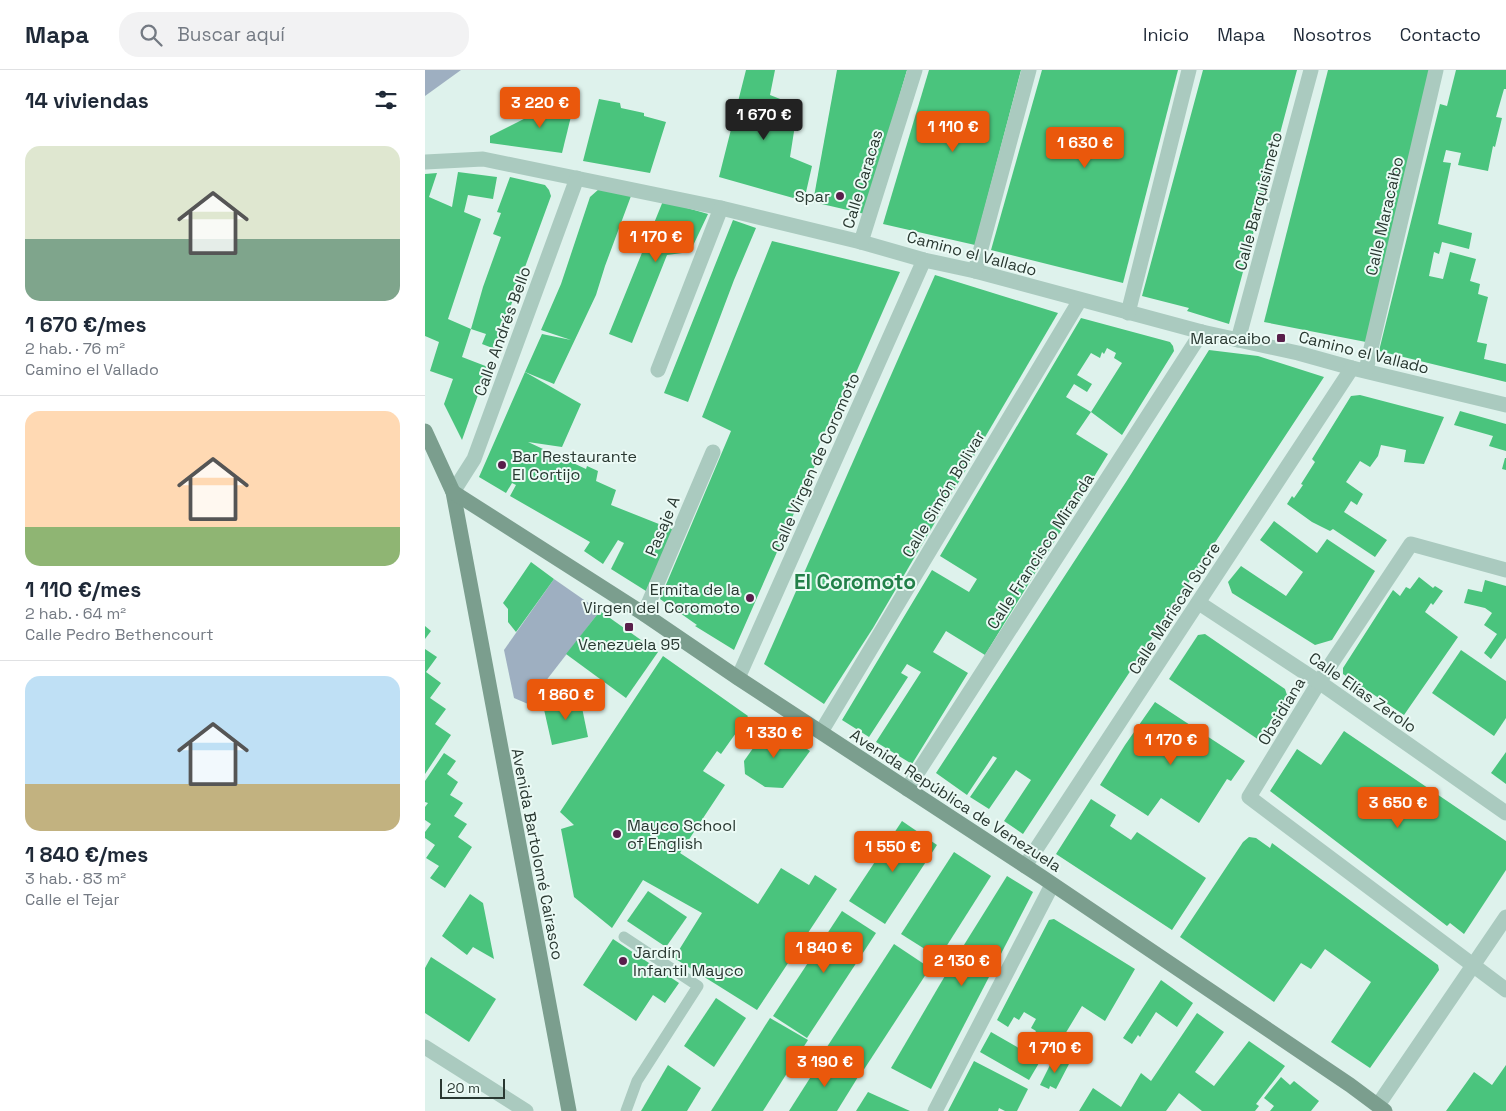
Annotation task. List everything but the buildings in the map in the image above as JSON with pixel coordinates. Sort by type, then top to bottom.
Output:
[{"type":"street","name":"Calle Caracas","points":[[861,242],[915,70]]},
{"type":"street","points":[[975,271],[1029,70]]},
{"type":"street","points":[[1128,313],[1189,70]]},
{"type":"street","name":"Calle Barquisimeto","points":[[1238,340],[1311,70]]},
{"type":"street","name":"Calle Maracaibo","points":[[1359,369],[1436,70]]},
{"type":"street","name":"Camino el Vallado","points":[[425,162],[483,159],[721,208],[861,242],[924,260],[975,271],[1202,332],[1298,353],[1506,405]]},
{"type":"street","name":"Calle Andrés Bello","points":[[453,492],[474,458],[577,178]]},
{"type":"street","points":[[658,370],[721,208]]},
{"type":"street","name":"Calle Virgen de Coromoto","points":[[738,678],[924,260]]},
{"type":"street","name":"Calle Simón Bolivar","points":[[821,732],[1080,300]]},
{"type":"street","name":"Calle Francisco Miranda","points":[[907,789],[1202,332]]},
{"type":"street","name":"Calle Mariscal Sucre","points":[[1025,866],[1199,603],[1359,369]]},
{"type":"street","name":"Avenida Bartolomé Cairasco","points":[[425,431],[453,492],[569,1111]]},
{"type":"street","name":"Pasaje A","points":[[644,614],[713,452]]},
{"type":"street","name":"Avenida República de Venezuela","points":[[453,492],[644,614],[738,678],[1025,866],[1382,1108]]},
{"type":"street","name":"Obsidiana","points":[[1473,966],[1249,798],[1319,682],[1411,544],[1506,570]]},
{"type":"street","name":"Calle Elías Zerolo","points":[[1199,603],[1319,682],[1506,813]]},
{"type":"street","points":[[935,1111],[1052,885]]},
{"type":"street","points":[[1382,1108],[1506,917]]},
{"type":"street","points":[[1473,966],[1506,990]]},
{"type":"street","points":[[425,1047],[525,1111]]},
{"type":"lane","points":[[624,937],[698,986],[637,1081],[626,1111]]},
{"type":"shaded area","points":[[425,70],[461,70],[425,96]]},
{"type":"shaded area","points":[[554,579],[600,611],[528,704],[514,698],[504,650]]},
{"type":"place","name":"Spar","points":[[840,196]]},
{"type":"place","name":"Maracaibo","points":[[1281,338]]},
{"type":"place","name":"Bar Restaurante El Cortijo","points":[[502,465]]},
{"type":"place","name":"Ermita de la Virgen del Coromoto","points":[[750,598]]},
{"type":"place","name":"Venezuela 95","points":[[629,627]]},
{"type":"place","name":"Mayco School of English","points":[[617,834]]},
{"type":"place","name":"Jardín Infantil Mayco","points":[[623,961]]},
{"type":"district","name":"El Coromoto","points":[[855,582]]}]
